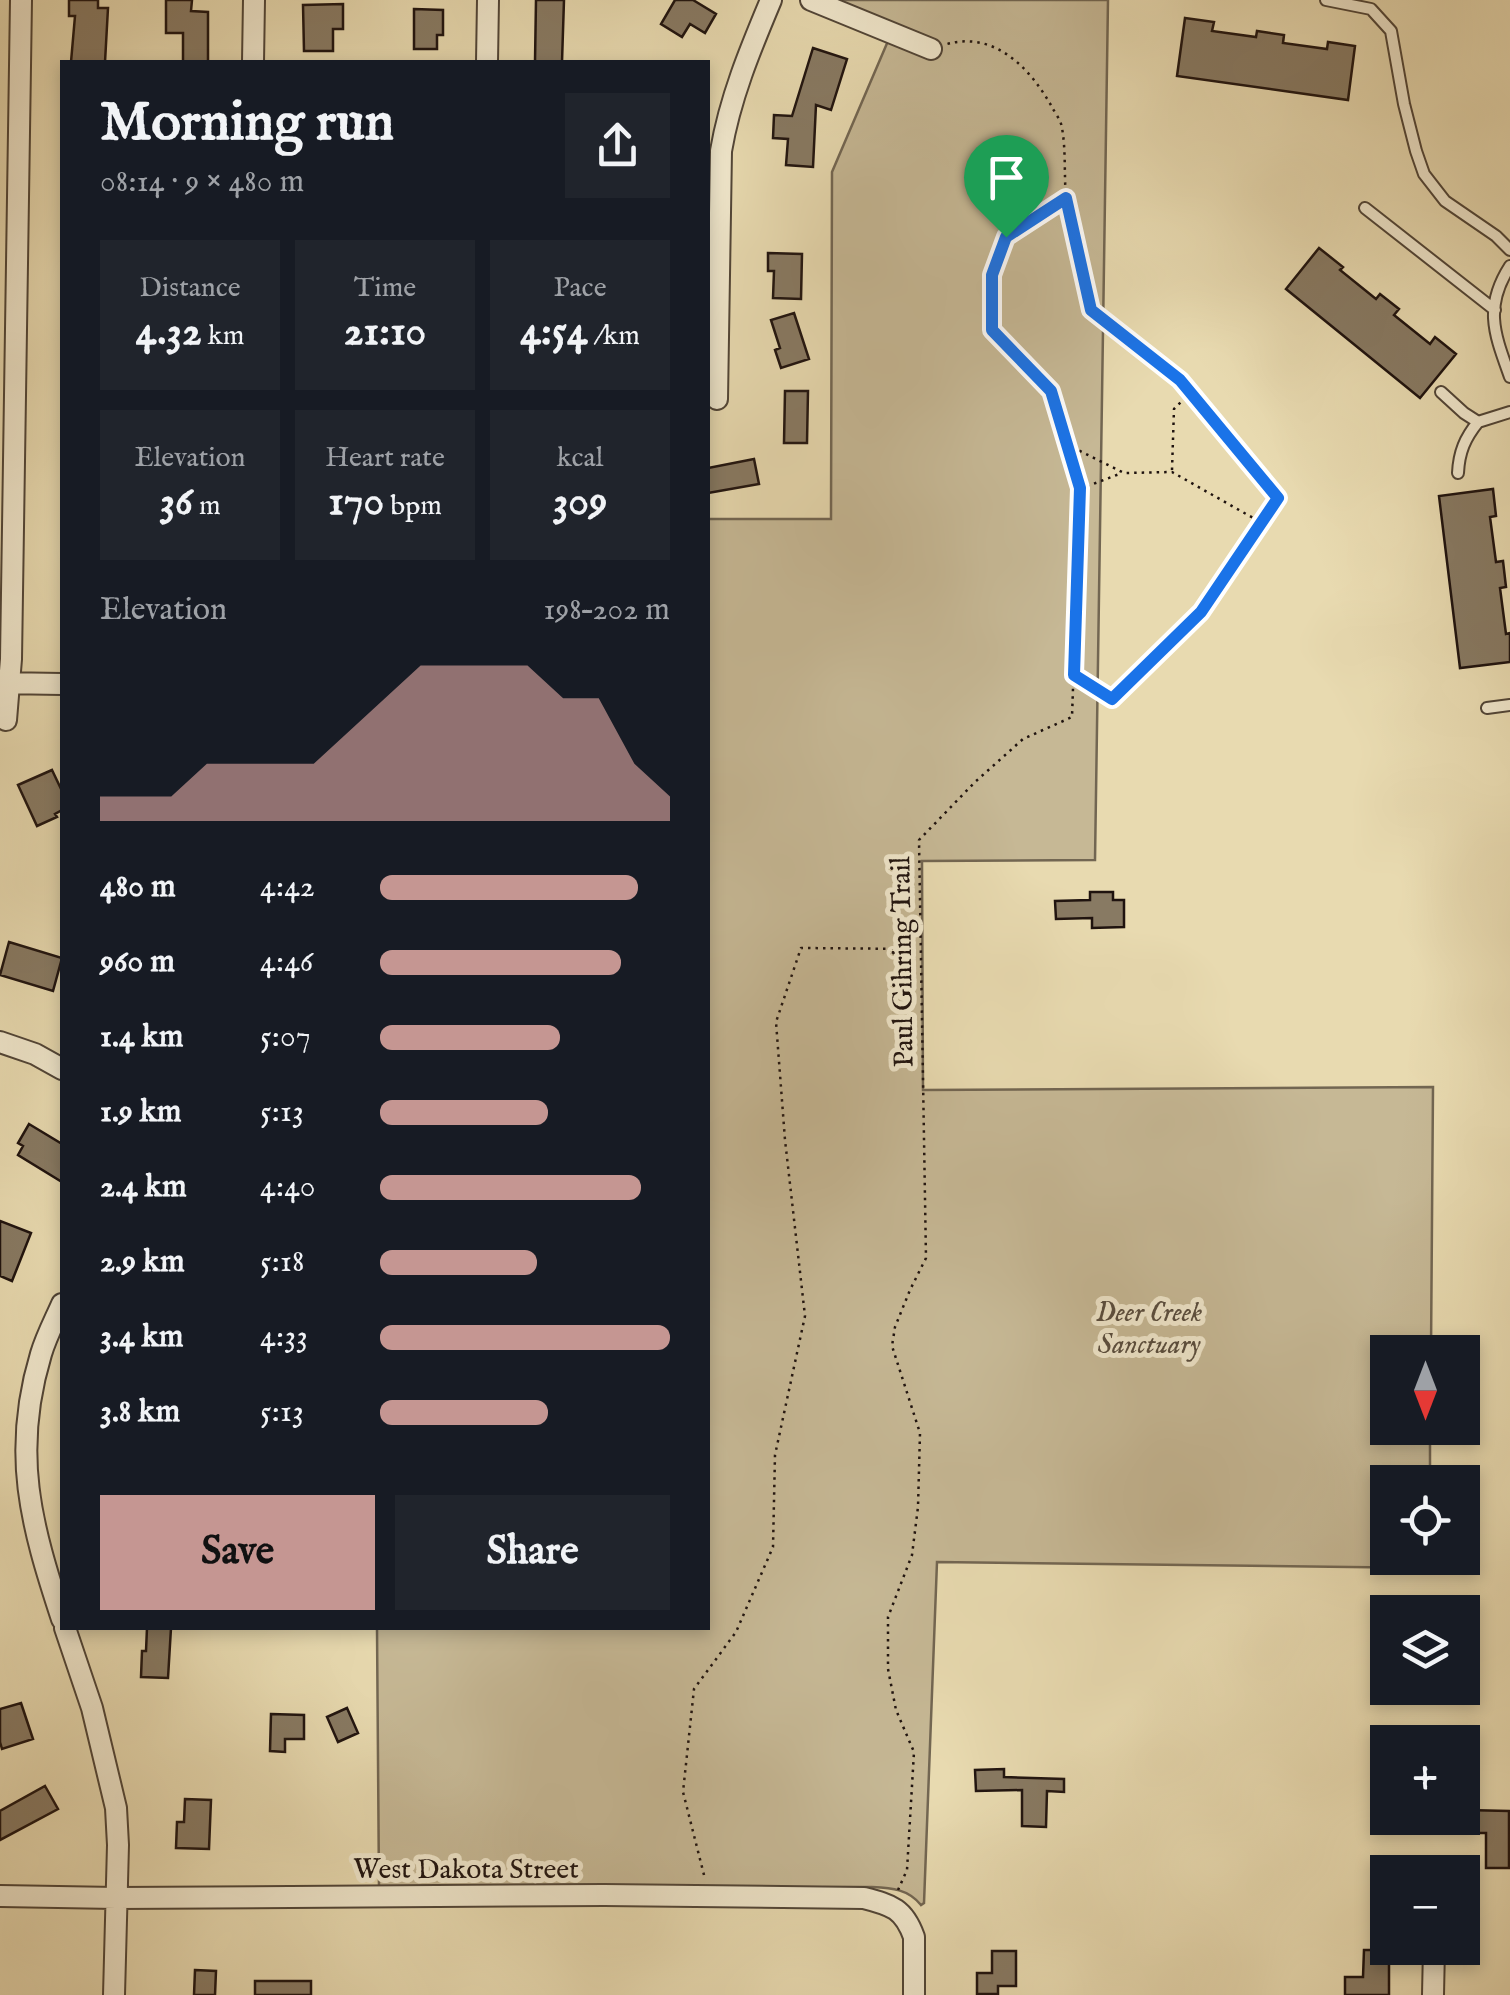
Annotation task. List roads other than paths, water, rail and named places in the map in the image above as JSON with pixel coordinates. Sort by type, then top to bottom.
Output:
[{"type":"street","points":[[6,720],[4,683],[11,659],[21,0]]},
{"type":"street","points":[[253,60],[254,0]]},
{"type":"street","points":[[487,60],[488,0]]},
{"type":"street","points":[[717,399],[721,151],[738,81],[771,0]]},
{"type":"street","points":[[811,0],[931,49]]},
{"type":"street","points":[[4,683],[60,684]]},
{"type":"street","points":[[0,1042],[60,1068]]},
{"type":"street","points":[[60,1309],[38,1364],[25,1457],[32,1514],[56,1578],[60,1605]]},
{"type":"street","points":[[66,1630],[92,1708],[116,1808],[114,1995]]},
{"type":"street","name":"West Dakota Street","points":[[0,1896],[864,1898],[892,1906],[902,1914],[914,1937],[914,1995]]},
{"type":"street","points":[[1433,1995],[1434,1965]]},
{"type":"lane","points":[[1326,0],[1371,9],[1391,32],[1404,104],[1424,174],[1445,201],[1510,250]]},
{"type":"lane","points":[[1365,208],[1495,310]]},
{"type":"lane","points":[[1510,266],[1497,296],[1494,332],[1510,377]]},
{"type":"lane","points":[[1440,392],[1478,422]]},
{"type":"lane","points":[[1458,473],[1465,438],[1478,422],[1510,412]]},
{"type":"lane","points":[[1488,708],[1510,705]]},
{"type":"park label","name":"Deer Creek Sanctuary","points":[[1149,1327]]}]
